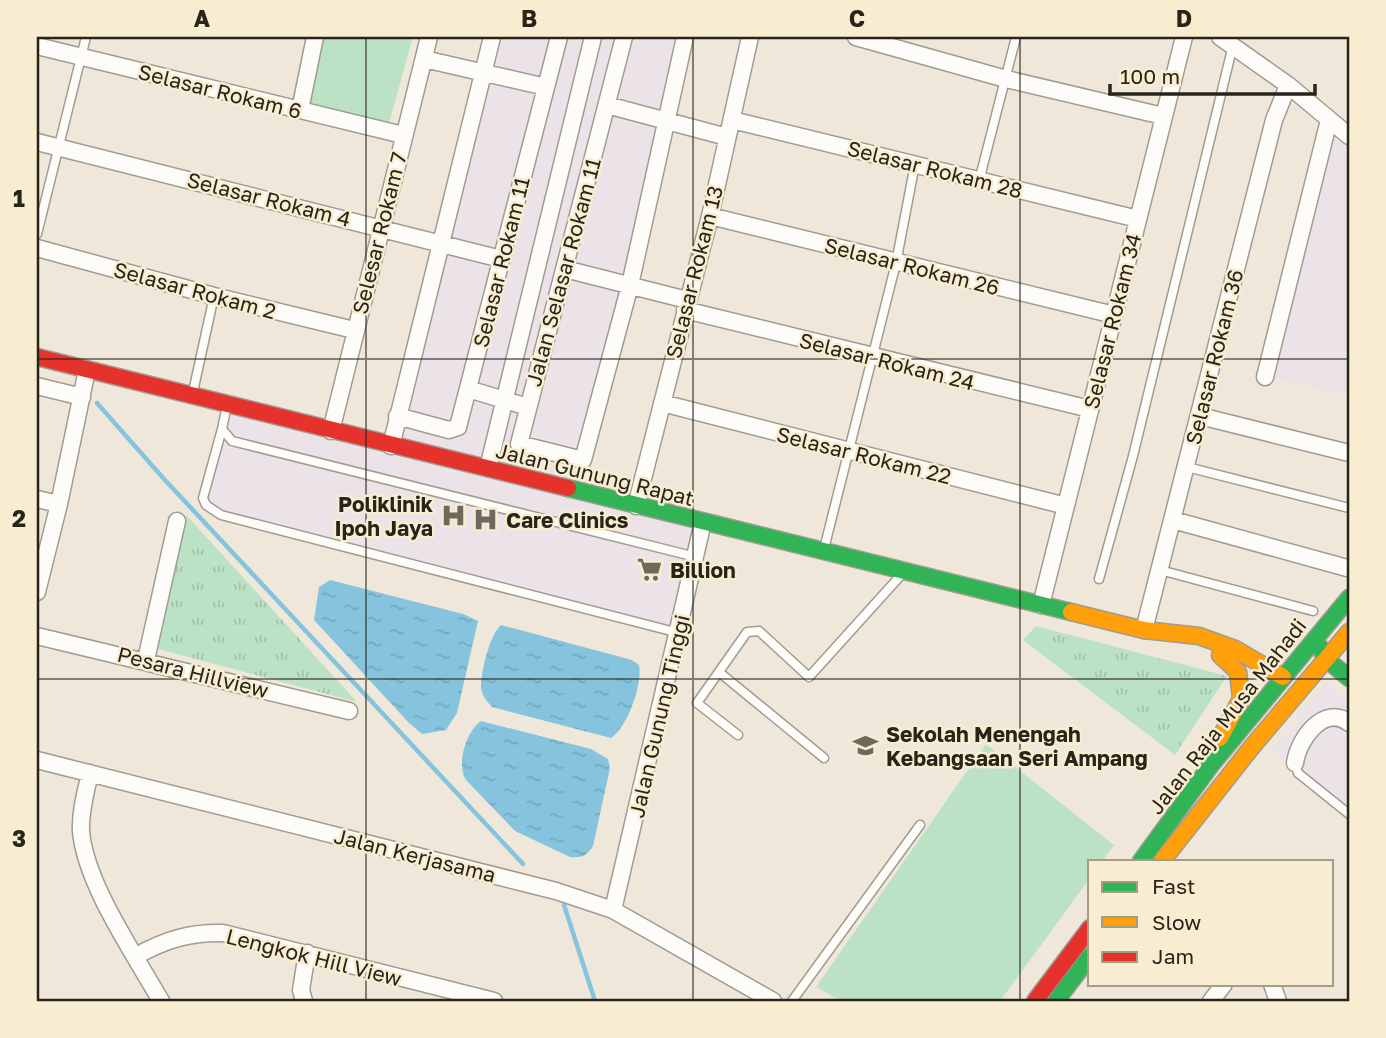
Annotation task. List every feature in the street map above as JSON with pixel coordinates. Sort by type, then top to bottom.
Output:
[{"type":"street","points":[[300,110],[315,37]]},
{"type":"street","name":"Selesar Rokam 7","points":[[331,431],[429,37]]},
{"type":"street","points":[[391,446],[492,37]]},
{"type":"street","name":"Selasar Rokam 11","points":[[397,416],[449,430],[458,427],[558,37]]},
{"type":"street","name":"Selasar Rokam 11","points":[[488,468],[593,37]]},
{"type":"street","name":"Jalan Selasar Rokam 11","points":[[624,37],[519,444],[583,460],[630,285]]},
{"type":"street","points":[[630,285],[685,37]]},
{"type":"street","name":"Selasar Rokam 13","points":[[636,506],[709,216],[750,37]]},
{"type":"street","points":[[856,37],[1006,79],[1163,116]]},
{"type":"street","name":"Selasar Rokam 34","points":[[1041,606],[1184,37]]},
{"type":"street","points":[[1227,41],[1288,85],[1349,136]]},
{"type":"street","name":"Selasar Rokam 6","points":[[37,46],[403,135]]},
{"type":"street","points":[[424,59],[546,88]]},
{"type":"street","name":"Selasar Rokam 36","points":[[1144,630],[1274,120],[1288,85]]},
{"type":"street","points":[[607,105],[727,137]]},
{"type":"street","name":"Selasar Rokam 28","points":[[732,120],[1138,219]]},
{"type":"street","points":[[1265,377],[1329,120]]},
{"type":"street","name":"Selasar Rokam 4","points":[[37,142],[440,241],[501,259]]},
{"type":"street","name":"Selasar Rokam 26","points":[[709,216],[1114,315]]},
{"type":"street","name":"Selasar Rokam 2","points":[[37,248],[214,296],[355,330]]},
{"type":"street","name":"Selasar Rokam 24","points":[[565,269],[630,285],[686,305],[872,358],[1090,409]]},
{"type":"street","name":"Jalan Gunung Rapat","points":[[37,358],[1041,606],[1144,630],[1158,629],[1216,642],[1244,651],[1281,685]]},
{"type":"street","points":[[37,592],[59,504],[87,370]]},
{"type":"street","points":[[37,386],[82,397]]},
{"type":"street","points":[[468,389],[528,408]]},
{"type":"street","name":"Selasar Rokam 22","points":[[662,403],[1066,506]]},
{"type":"street","points":[[1200,416],[1349,453]]},
{"type":"street","points":[[37,499],[59,504]]},
{"type":"street","points":[[1173,520],[1347,568]]},
{"type":"street","points":[[146,660],[177,522]]},
{"type":"street","name":"Jalan Gunung Tinggi","points":[[613,910],[704,522]]},
{"type":"street","name":"Jalan Raja Musa Mahadi","points":[[1142,860],[1211,765],[1281,685],[1315,637],[1349,598]]},
{"type":"street","name":"Jalan Gunung Rapat","points":[[1144,630],[1156,640],[1220,655],[1281,685]]},
{"type":"street","name":"Jalan Raja Musa Mahadi","points":[[1163,860],[1281,711],[1337,654],[1349,632]]},
{"type":"street","name":"Pesara Hillview","points":[[37,636],[146,660],[349,711]]},
{"type":"street","points":[[1315,637],[1337,654],[1349,678]]},
{"type":"street","points":[[1281,711],[1281,685],[1337,654]]},
{"type":"street","points":[[1211,765],[1211,754],[1241,699],[1238,673],[1220,655]]},
{"type":"street","points":[[1294,763],[1297,750],[1321,720],[1331,716],[1349,723]]},
{"type":"street","name":"Jalan Kerjasama","points":[[37,760],[556,891],[613,910],[774,1001]]},
{"type":"street","points":[[90,772],[81,828],[83,851],[92,875],[161,1001]]},
{"type":"street","points":[[1035,1001],[1088,931]]},
{"type":"street","name":"Lengkok Hill View","points":[[136,956],[176,937],[199,932],[223,933],[307,953],[438,994],[494,1001]]},
{"type":"street","points":[[304,1001],[301,990],[307,953]]},
{"type":"street","points":[[1056,1001],[1088,959]]},
{"type":"street","points":[[1211,1001],[1222,986]]},
{"type":"lane","points":[[37,234],[86,37]]},
{"type":"lane","points":[[979,181],[1016,37]]},
{"type":"lane","points":[[1099,579],[1136,443],[1227,41]]},
{"type":"lane","points":[[823,553],[897,263],[915,164]]},
{"type":"lane","points":[[191,397],[214,296]]},
{"type":"lane","points":[[227,404],[203,498],[206,505],[221,515],[679,633]]},
{"type":"lane","points":[[222,429],[232,441],[696,557]]},
{"type":"lane","points":[[1187,467],[1349,508]]},
{"type":"lane","points":[[1160,570],[1313,611]]},
{"type":"lane","points":[[738,736],[697,703],[747,632],[759,631],[809,677],[904,572]]},
{"type":"lane","points":[[719,672],[824,758]]},
{"type":"lane","points":[[1294,763],[1298,773],[1349,814]]},
{"type":"lane","points":[[792,1001],[920,825]]},
{"type":"shaded area","points":[[492,37],[688,37],[575,490],[702,522],[679,633],[200,506],[229,405],[393,446]]},
{"type":"shaded area","points":[[1329,119],[1349,135],[1349,396],[1265,375]]},
{"type":"shaded area","points":[[1326,682],[1349,701],[1349,814],[1272,750]]},
{"type":"green space","points":[[325,37],[413,37],[389,123],[308,102]]},
{"type":"green space","points":[[186,515],[357,702],[158,649]]},
{"type":"green space","points":[[1036,626],[1227,676],[1175,755],[1023,640]]},
{"type":"green space","points":[[986,744],[1114,845],[1103,860],[1088,860],[1088,881],[1000,1001],[841,1001],[816,987]]},
{"type":"water","points":[[330,580],[463,614],[478,621],[457,713],[446,730],[422,734],[314,620],[319,587]]},
{"type":"water","points":[[501,625],[632,660],[639,665],[636,694],[628,716],[617,733],[611,738],[492,707],[482,694],[481,681],[489,646]]},
{"type":"water","points":[[481,721],[591,749],[608,759],[610,768],[593,846],[586,854],[570,857],[515,831],[466,780],[462,766],[464,749],[471,732]]},
{"type":"waterway","points":[[97,403],[164,479],[523,864]]},
{"type":"waterway","points":[[564,905],[595,1001]]},
{"type":"traffic: fast","points":[[568,488],[1071,612]]},
{"type":"traffic: fast","points":[[1142,860],[1211,765],[1349,598]]},
{"type":"traffic: fast","points":[[1320,647],[1325,658],[1349,678]]},
{"type":"traffic: fast","points":[[1056,1001],[1088,959]]},
{"type":"traffic: slow","points":[[1071,612],[1144,630],[1199,636],[1235,649],[1283,677]]},
{"type":"traffic: slow","points":[[1163,860],[1251,748],[1349,632]]},
{"type":"traffic: slow","points":[[1220,655],[1238,672],[1241,699],[1220,738]]},
{"type":"traffic: jam","points":[[37,357],[568,488]]},
{"type":"traffic: jam","points":[[1035,1001],[1088,931]]},
{"type":"place","name":"Poliklinik Ipoh Jaya","points":[[453,516]]},
{"type":"place","name":"Care Clinics","points":[[486,520]]},
{"type":"place","name":"Billion","points":[[650,570]]},
{"type":"place","name":"Sekolah Menengah Kebangsaan Seri Ampang","points":[[866,746]]}]
